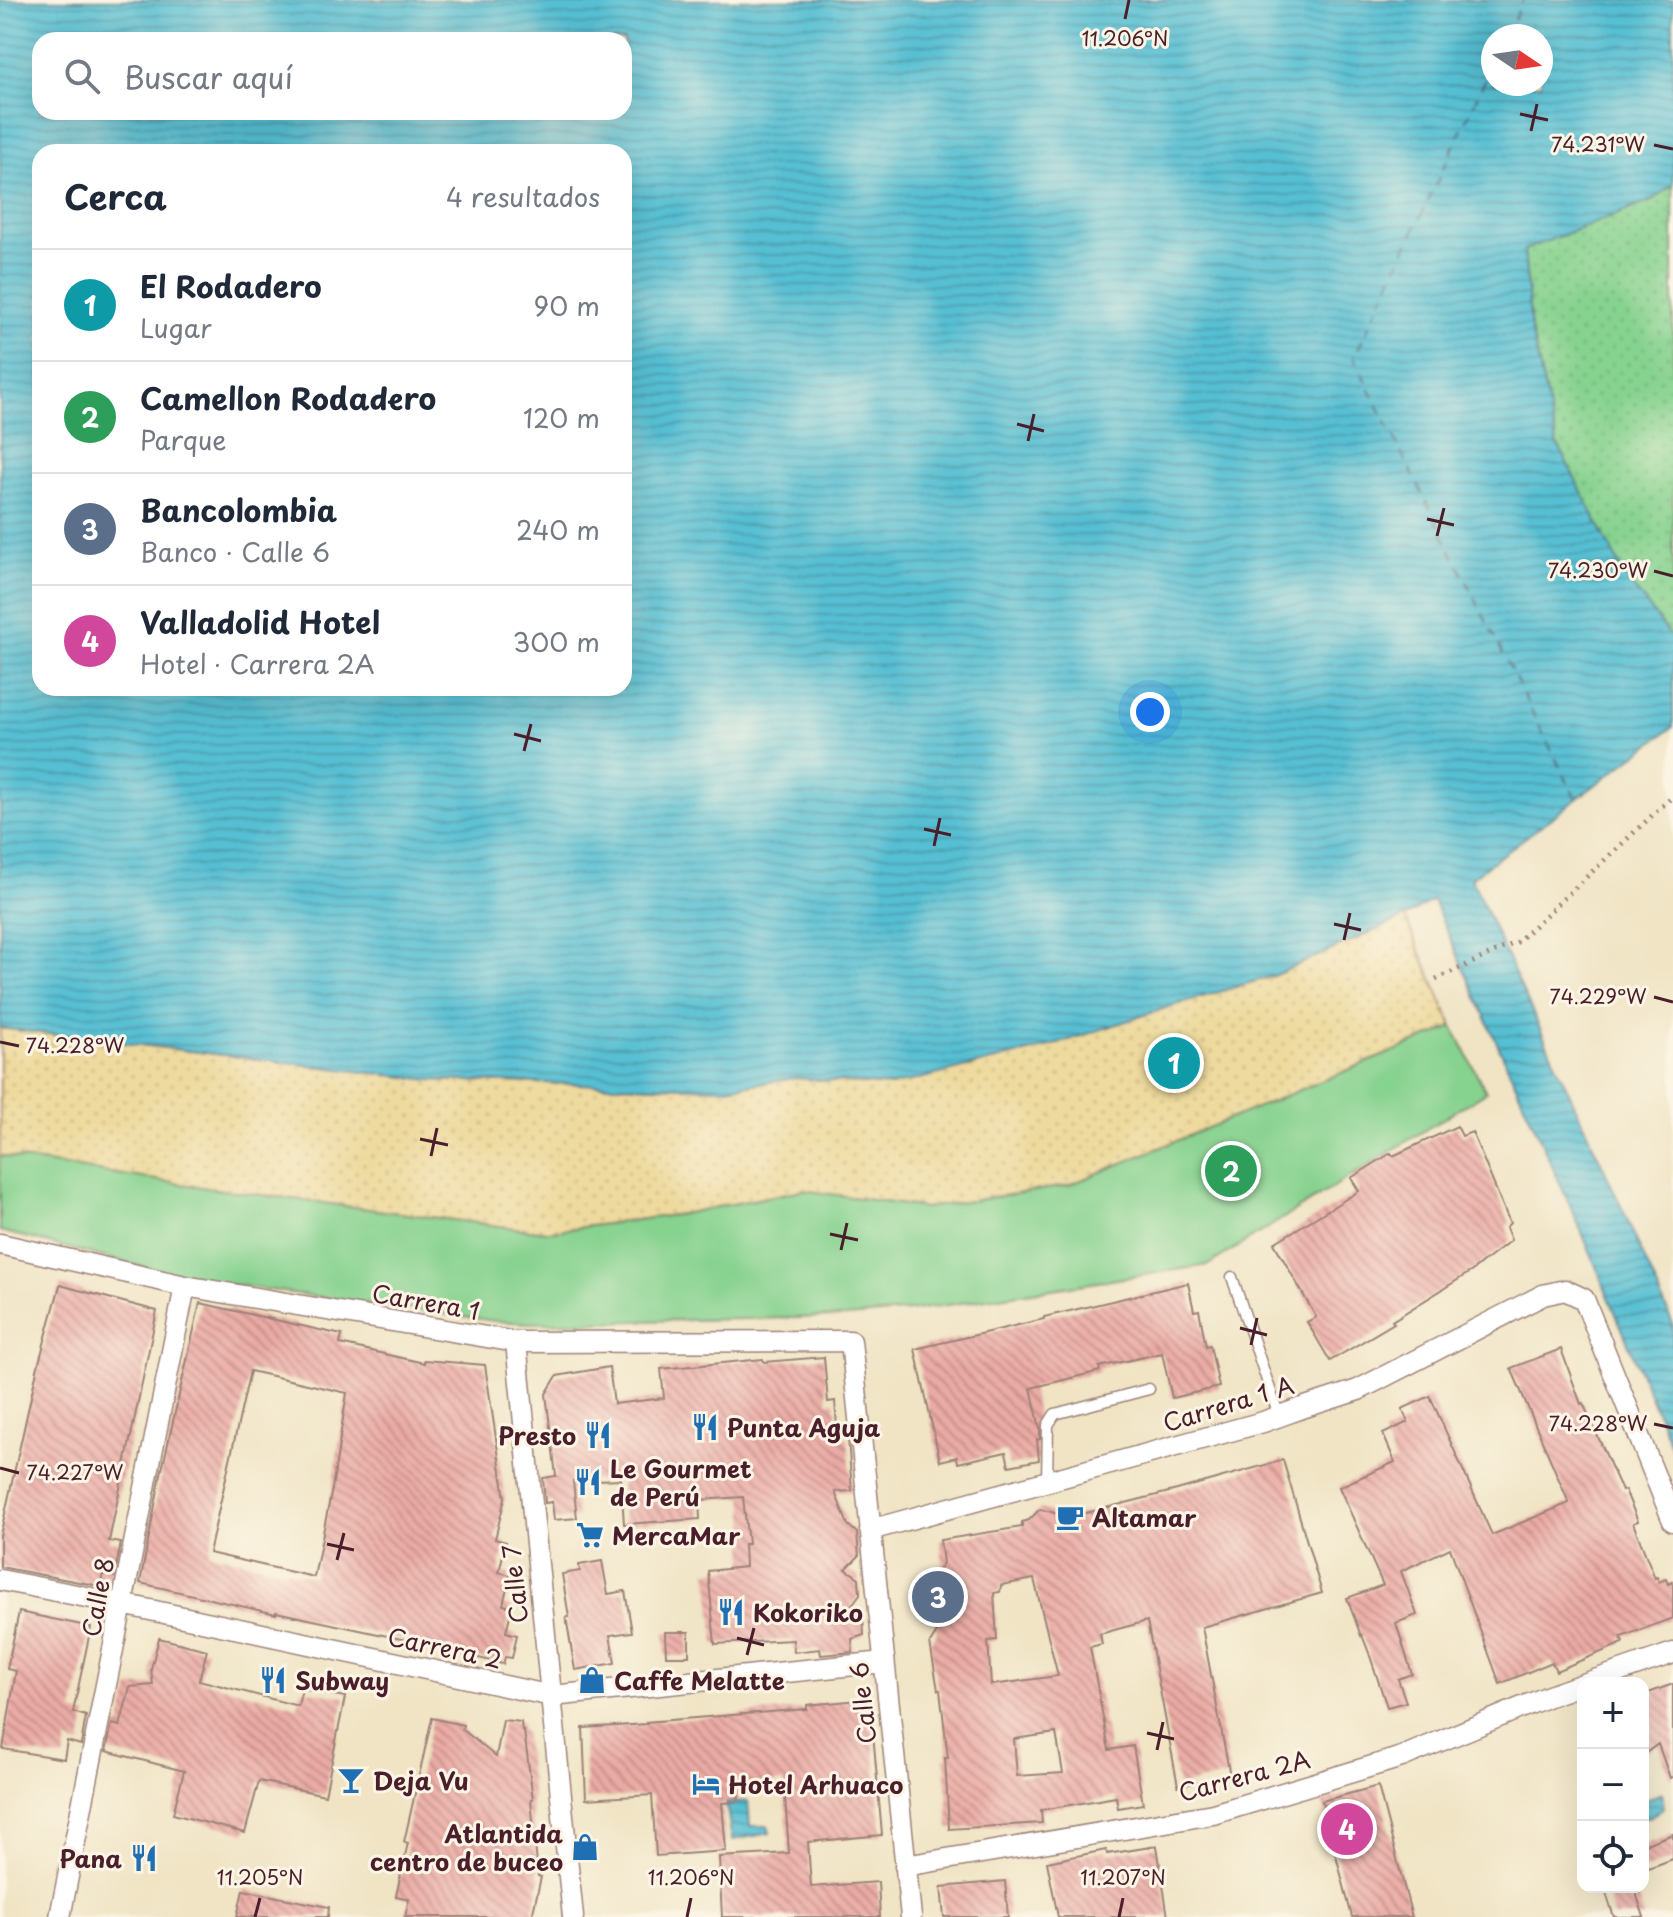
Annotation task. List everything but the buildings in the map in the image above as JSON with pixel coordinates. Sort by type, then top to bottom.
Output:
[{"type":"street","name":"Carrera 1","points":[[0,1244],[185,1286],[516,1342],[851,1341]]},
{"type":"street","name":"Calle 8","points":[[60,1917],[185,1286]]},
{"type":"street","name":"Carrera 1 A","points":[[870,1530],[1279,1416],[1358,1390],[1543,1295],[1565,1290],[1584,1299],[1673,1521]]},
{"type":"street","name":"Calle 6","points":[[851,1341],[911,1917]]},
{"type":"street","name":"Calle 7","points":[[516,1342],[573,1917]]},
{"type":"street","name":"Carrera 2","points":[[0,1580],[552,1696],[884,1662]]},
{"type":"street","name":"Carrera 2A","points":[[1605,1677],[1673,1653]]},
{"type":"street","name":"Carrera 2A","points":[[905,1866],[1213,1814],[1402,1757],[1577,1687]]},
{"type":"lane","points":[[1232,1277],[1279,1416]]},
{"type":"lane","points":[[1047,1481],[1048,1425],[1055,1414],[1149,1389]]},
{"type":"path","points":[[1436,979],[1517,942],[1673,796]]},
{"type":"green space","points":[[1673,185],[1673,639],[1624,575],[1557,444],[1531,330],[1524,250],[1651,201]]},
{"type":"green space","points":[[1453,1027],[1486,1092],[1208,1265],[902,1312],[848,1317],[495,1321],[191,1279],[0,1231],[0,1156],[207,1188],[545,1232],[682,1214],[803,1190],[925,1208],[1067,1186]]},
{"type":"sand","points":[[1405,917],[1453,1027],[1067,1186],[925,1208],[803,1190],[682,1214],[545,1232],[207,1188],[0,1156],[0,1028],[431,1080],[726,1088],[795,1078],[891,1086],[1273,976]]},
{"type":"water","points":[[0,0],[1673,0],[1673,185],[1651,201],[1524,250],[1531,330],[1557,443],[1624,575],[1673,639],[1673,727],[1471,878],[1673,1324],[1673,1451],[1583,1235],[1433,900],[1405,917],[1273,976],[1045,1048],[891,1086],[795,1078],[726,1088],[431,1080],[0,1028]]},
{"type":"water","points":[[1662,1793],[1664,1807],[1649,1816],[1649,1798]]},
{"type":"water","points":[[748,1801],[750,1826],[768,1826],[770,1833],[732,1840],[726,1803]]},
{"type":"ferry route","points":[[1512,24],[1523,0]]},
{"type":"ferry route","points":[[1481,88],[1354,358],[1577,801]]},
{"type":"place","name":"El Rodadero","points":[[1174,1063]]},
{"type":"place","name":"Camellon Rodadero","points":[[1231,1171]]},
{"type":"place","name":"Punta Aguja","points":[[705,1427]]},
{"type":"place","name":"Presto","points":[[598,1435]]},
{"type":"place","name":"Le Gourmet de Perú","points":[[588,1482]]},
{"type":"place","name":"Altamar","points":[[1070,1517]]},
{"type":"place","name":"MercaMar","points":[[590,1535]]},
{"type":"place","name":"Bancolombia","points":[[938,1597]]},
{"type":"place","name":"Kokoriko","points":[[731,1612]]},
{"type":"place","name":"Subway","points":[[273,1680]]},
{"type":"place","name":"Caffe Melatte","points":[[592,1680]]},
{"type":"place","name":"Deja Vu","points":[[351,1780]]},
{"type":"place","name":"Hotel Arhuaco","points":[[706,1784]]},
{"type":"place","name":"Valladolid Hotel","points":[[1347,1829]]},
{"type":"place","name":"Atlantida centro de buceo","points":[[585,1847]]},
{"type":"place","name":"Pana","points":[[144,1858]]}]
